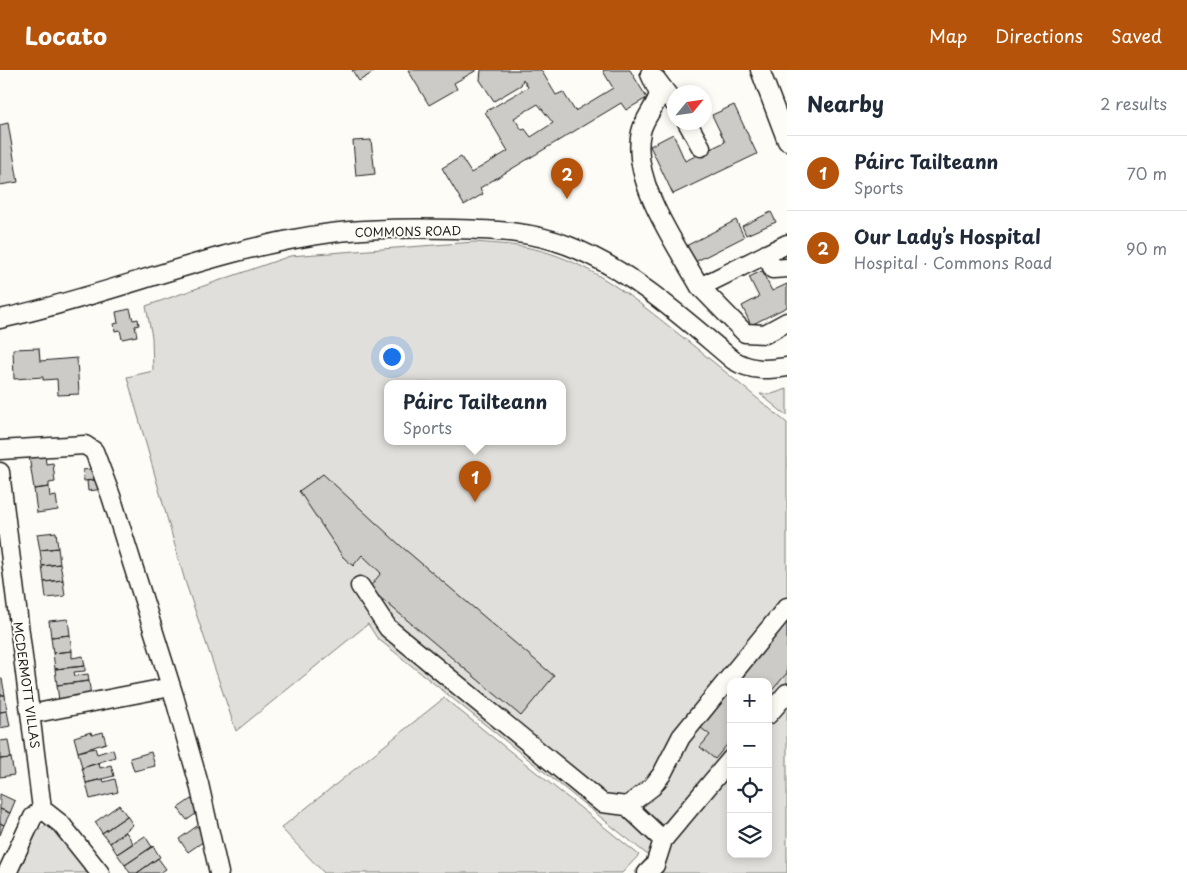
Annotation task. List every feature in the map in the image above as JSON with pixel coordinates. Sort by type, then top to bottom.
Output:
[{"type":"street","points":[[760,70],[787,141]]},
{"type":"street","points":[[648,72],[667,95]]},
{"type":"street","points":[[648,72],[659,94],[641,132],[640,144],[644,176],[654,203],[700,287],[746,333],[765,334],[787,322]]},
{"type":"street","points":[[691,130],[701,147]]},
{"type":"street","name":"COMMONS ROAD","points":[[0,319],[93,296],[267,245],[331,233],[428,228],[480,230],[543,237],[570,246],[604,262],[634,282],[733,360],[745,367],[759,370],[787,368]]},
{"type":"street","points":[[700,287],[787,244]]},
{"type":"street","points":[[766,254],[773,269],[787,268]]},
{"type":"street","points":[[0,450],[85,446],[94,451],[111,496],[171,687],[199,784],[218,873]]},
{"type":"street","name":"MCDERMOTT VILLAS","points":[[0,472],[42,809]]},
{"type":"street","points":[[360,586],[388,628],[602,803],[626,806],[663,840]]},
{"type":"street","points":[[626,806],[652,787],[662,774],[681,737],[787,607]]},
{"type":"street","points":[[31,714],[171,687]]},
{"type":"street","points":[[772,710],[787,693]]},
{"type":"street","points":[[647,873],[655,865],[663,840],[727,765]]},
{"type":"street","points":[[7,873],[33,817],[42,809],[61,824],[100,873]]},
{"type":"shaded area","points":[[474,242],[503,244],[549,253],[581,266],[611,283],[697,348],[787,423],[787,873],[634,873],[649,856],[377,638],[368,624],[236,731],[185,581],[127,377],[153,371],[152,337],[146,306],[290,256]]},
{"type":"shaded area","points":[[787,389],[787,416],[760,394],[772,394]]},
{"type":"shaded area","points":[[444,698],[639,855],[622,873],[324,873],[281,828]]},
{"type":"shaded area","points":[[52,823],[91,873],[17,873],[34,836],[39,830]]},
{"type":"building","points":[[352,70],[373,70],[374,72],[359,81]]},
{"type":"building","points":[[408,70],[477,70],[454,83],[457,89],[429,105]]},
{"type":"building","points":[[481,70],[541,70],[556,95],[563,92],[575,111],[613,88],[604,70],[630,70],[647,98],[626,110],[621,103],[480,188],[483,194],[464,205],[442,168],[461,157],[471,173],[508,151],[485,112],[528,87],[523,79],[521,85],[494,101],[480,80]],"holes":[[[538,104],[553,123],[531,137],[525,129],[522,130],[514,118]]]},
{"type":"building","points":[[734,105],[757,154],[673,194],[650,146],[673,134],[685,161],[725,142],[712,115]]},
{"type":"building","points":[[8,123],[18,182],[0,185],[0,125]]},
{"type":"building","points":[[371,140],[375,174],[356,176],[353,141]]},
{"type":"building","points":[[771,212],[776,222],[746,235],[742,226]]},
{"type":"building","points":[[736,220],[744,237],[695,262],[686,246]]},
{"type":"building","points":[[762,271],[772,291],[787,284],[787,307],[751,325],[742,306],[759,297],[749,277]]},
{"type":"building","points":[[130,309],[133,320],[138,319],[139,325],[135,326],[137,336],[122,339],[120,330],[115,331],[114,324],[118,323],[116,312]]},
{"type":"building","points":[[39,348],[40,361],[77,358],[79,394],[58,395],[57,379],[43,380],[43,377],[14,379],[13,349]]},
{"type":"building","points":[[45,454],[46,464],[53,463],[55,482],[49,483],[49,487],[34,489],[29,456]]},
{"type":"building","points":[[97,468],[99,479],[84,481],[83,470]]},
{"type":"building","points":[[323,474],[402,547],[554,676],[521,716],[369,588],[381,573],[362,555],[353,566],[343,557],[299,491]]},
{"type":"building","points":[[102,479],[104,489],[88,491],[87,481]]},
{"type":"building","points":[[49,487],[50,497],[56,496],[58,510],[37,513],[34,489]]},
{"type":"building","points":[[56,532],[58,548],[40,550],[37,534]]},
{"type":"building","points":[[58,548],[60,564],[42,566],[40,550]]},
{"type":"building","points":[[60,564],[63,580],[44,582],[42,566]]},
{"type":"building","points":[[63,580],[65,596],[46,598],[44,582]]},
{"type":"building","points":[[787,615],[787,673],[772,690],[772,678],[734,678]]},
{"type":"building","points":[[68,619],[70,635],[51,637],[49,621]]},
{"type":"building","points":[[70,635],[72,651],[53,653],[51,637]]},
{"type":"building","points":[[72,651],[72,658],[83,656],[85,666],[55,669],[53,653]]},
{"type":"building","points":[[85,666],[85,671],[74,672],[75,676],[88,674],[89,681],[57,685],[55,669]]},
{"type":"building","points":[[0,679],[2,679],[5,695],[0,695]]},
{"type":"building","points":[[89,681],[91,697],[59,701],[57,685]]},
{"type":"building","points":[[727,687],[727,745],[715,759],[700,747],[710,735],[696,724]]},
{"type":"building","points":[[0,695],[5,695],[7,711],[0,712]]},
{"type":"building","points":[[7,711],[10,726],[0,728],[0,712]]},
{"type":"building","points":[[91,732],[92,735],[103,732],[106,743],[78,752],[74,737]]},
{"type":"building","points":[[8,740],[11,758],[0,759],[0,741]]},
{"type":"building","points":[[95,748],[97,754],[113,749],[115,757],[82,768],[78,752]]},
{"type":"building","points":[[151,752],[155,766],[134,771],[130,758]]},
{"type":"building","points":[[11,758],[14,775],[0,777],[0,759]]},
{"type":"building","points":[[99,763],[100,768],[111,765],[114,776],[86,783],[82,768]]},
{"type":"building","points":[[103,779],[104,782],[115,779],[118,792],[90,799],[86,783]]},
{"type":"building","points":[[0,794],[15,801],[10,813],[0,809]]},
{"type":"building","points":[[191,799],[200,811],[187,820],[178,808]]},
{"type":"building","points":[[119,805],[127,816],[102,833],[95,822]]},
{"type":"building","points":[[0,809],[10,813],[4,825],[0,823]]},
{"type":"building","points":[[127,816],[133,825],[110,843],[102,833]]},
{"type":"building","points":[[0,823],[4,825],[0,835]]},
{"type":"building","points":[[197,826],[207,839],[188,852],[179,839]]},
{"type":"building","points":[[126,832],[133,843],[117,854],[110,843]]},
{"type":"building","points":[[145,836],[152,847],[125,865],[117,854]]},
{"type":"building","points":[[153,846],[160,857],[137,873],[130,873],[125,865]]},
{"type":"building","points":[[158,858],[166,869],[160,873],[137,873]]},
{"type":"place","name":"Our Lady’s Hospital","points":[[567,199]]},
{"type":"place","name":"Páirc Tailteann","points":[[475,502]]}]
